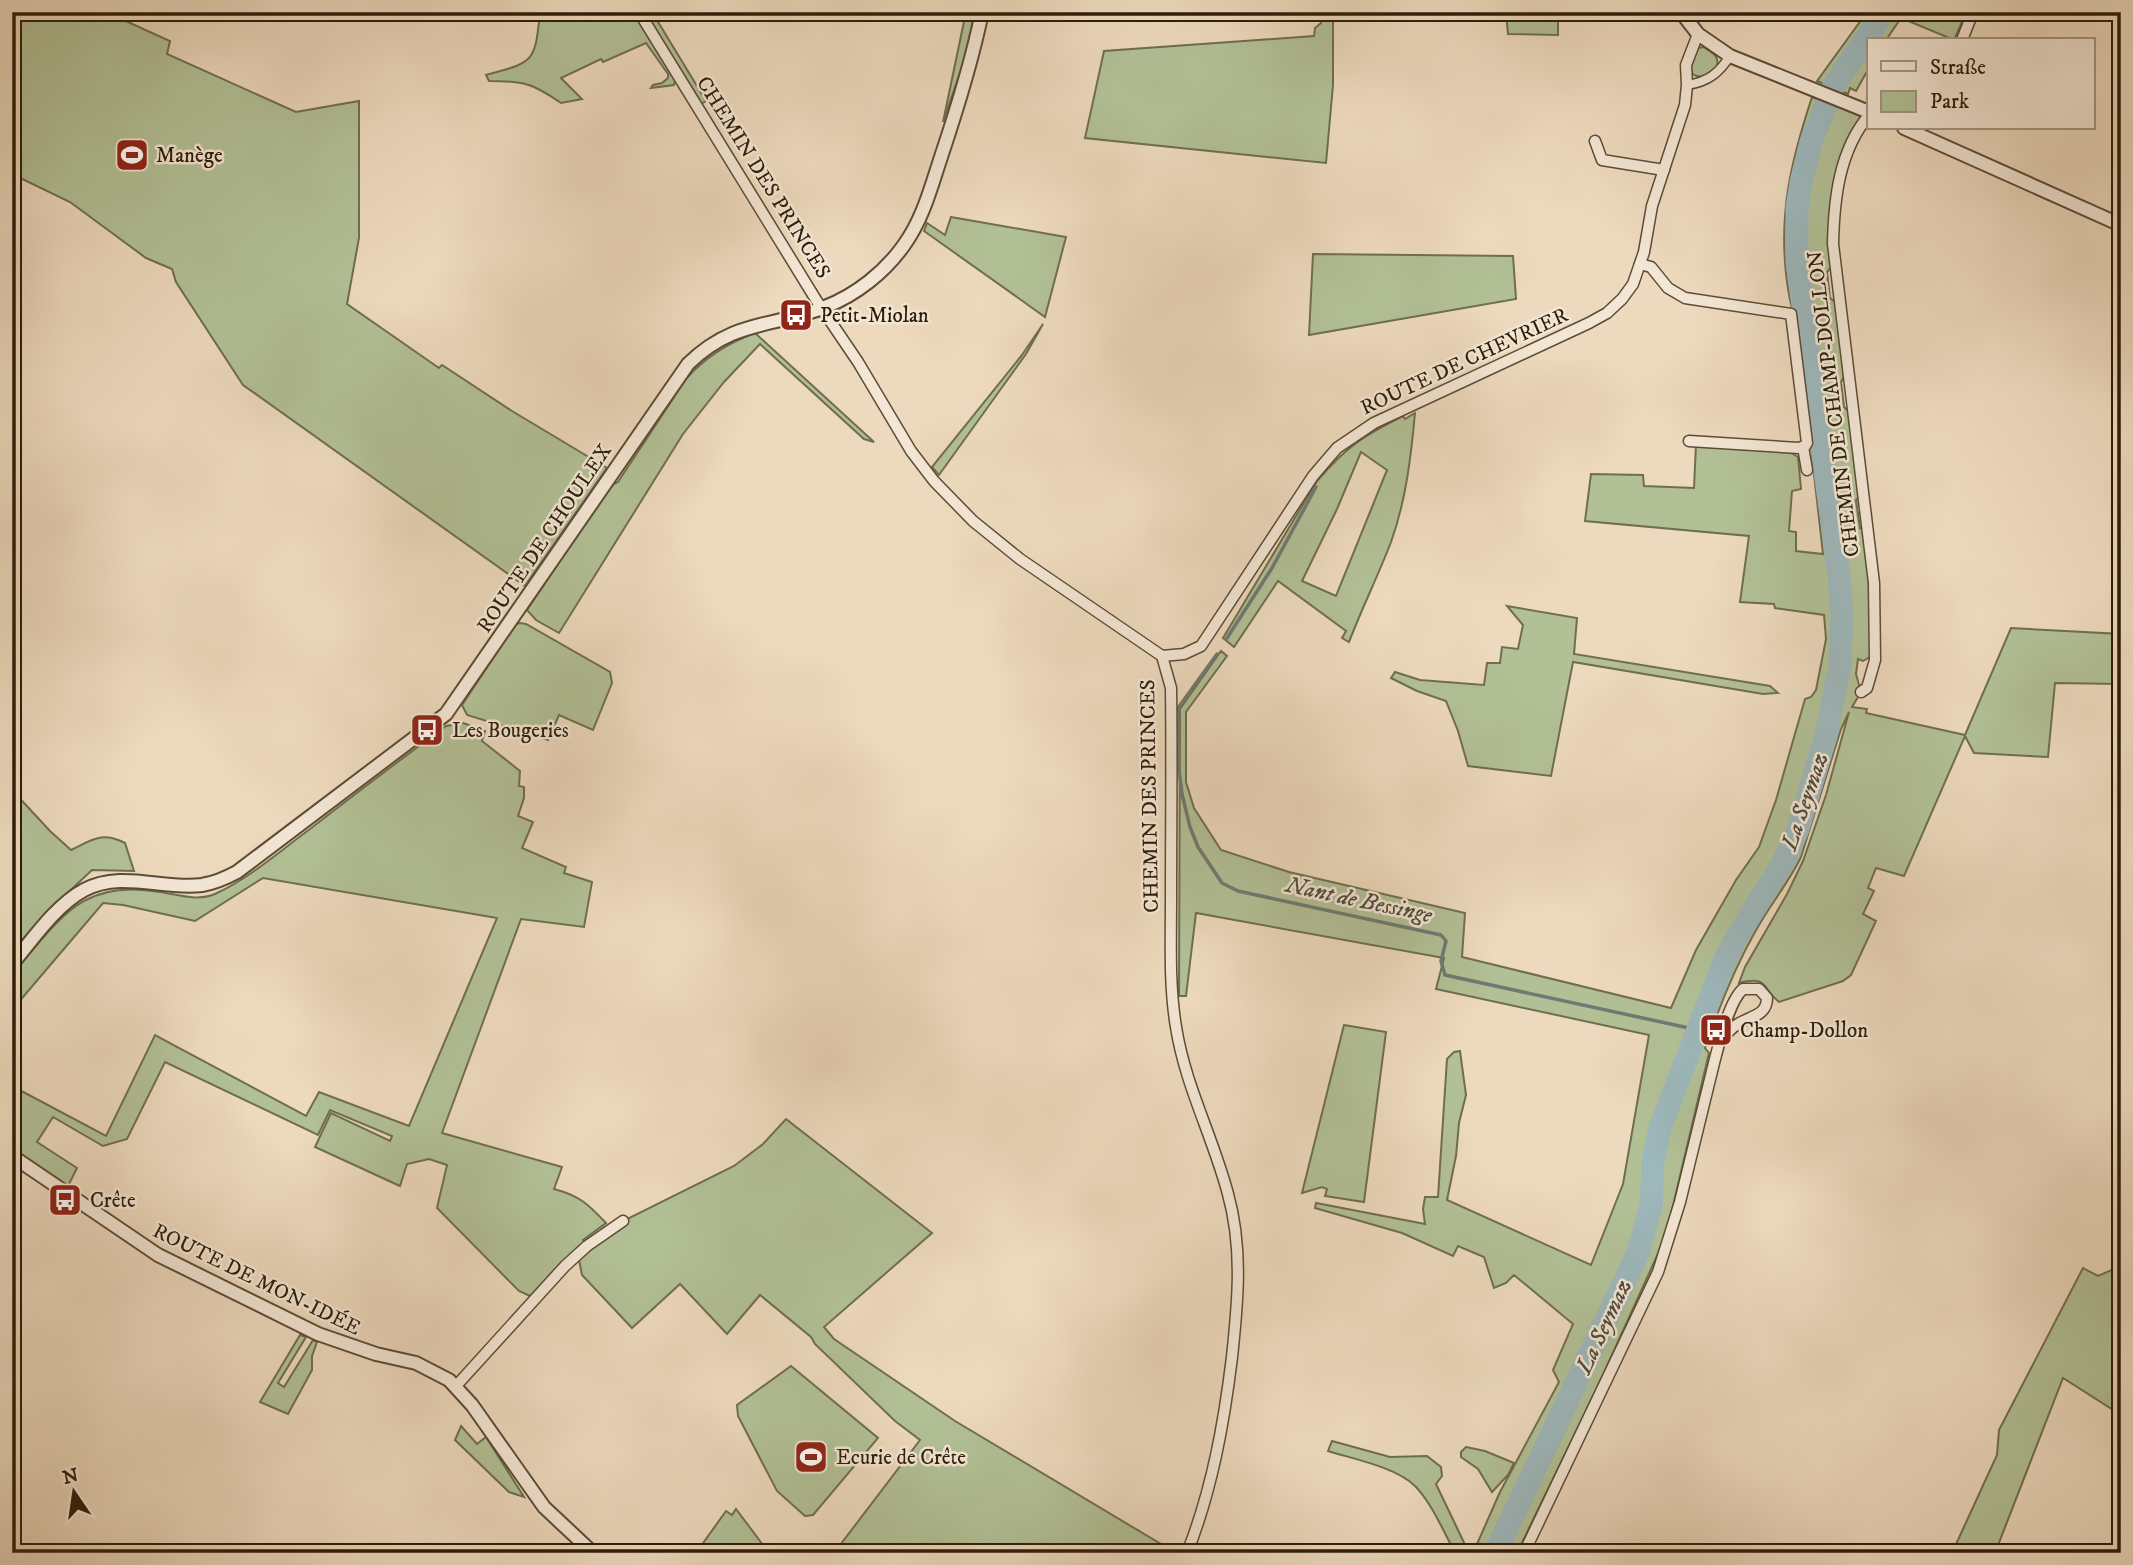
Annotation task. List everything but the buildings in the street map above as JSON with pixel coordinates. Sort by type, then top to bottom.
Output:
[{"type":"street","name":"CHEMIN DES PRINCES","points":[[639,12],[911,451],[943,492],[1020,559],[1162,656],[1171,688],[1172,1000],[1176,1028],[1197,1106],[1229,1195],[1239,1254],[1236,1318],[1225,1414],[1210,1481],[1187,1553]]},
{"type":"street","name":"ROUTE DE CHOULEX","points":[[12,964],[66,902],[94,886],[116,880],[201,885],[237,872],[436,723],[456,703],[688,364],[720,339],[747,327],[822,308],[845,297],[882,271],[905,244],[916,225],[965,85],[982,12]]},
{"type":"street","points":[[1681,12],[1698,34],[1730,56],[1867,113]]},
{"type":"street","points":[[1963,38],[1973,12]]},
{"type":"street","name":"ROUTE DE CHEVRIER","points":[[1162,656],[1190,652],[1201,646],[1301,492],[1322,464],[1351,437],[1374,423],[1607,313],[1622,299],[1633,284],[1640,264],[1652,206],[1685,105],[1688,85],[1686,65],[1698,34]]},
{"type":"street","points":[[1688,85],[1700,83],[1719,73],[1730,56]]},
{"type":"street","name":"CHEMIN DE CHAMP-DOLLON","points":[[1861,692],[1867,688],[1875,660],[1874,583],[1833,244],[1839,177],[1847,150],[1867,116]]},
{"type":"street","points":[[1931,133],[2121,225]]},
{"type":"street","points":[[1595,141],[1602,160],[1664,170]]},
{"type":"street","points":[[1640,264],[1651,267],[1668,288],[1685,298],[1791,314],[1807,443],[1803,447]]},
{"type":"street","points":[[1689,440],[1803,447]]},
{"type":"street","points":[[1803,447],[1807,470]]},
{"type":"street","points":[[1524,1553],[1658,1272],[1672,1233],[1721,1040],[1735,998],[1744,989],[1759,989],[1767,998],[1765,1009],[1733,1027],[1721,1040]]},
{"type":"street","name":"ROUTE DE MON-IDÉE","points":[[12,1156],[158,1255],[318,1334],[376,1354],[416,1363],[442,1376],[456,1386],[482,1419],[533,1494],[593,1553]]},
{"type":"street","points":[[456,1386],[557,1274],[587,1246],[623,1221]]},
{"type":"green space","points":[[12,12],[106,12],[170,41],[167,54],[296,112],[359,101],[359,238],[347,304],[439,368],[442,365],[607,468],[525,586],[243,385],[176,282],[172,269],[146,258],[70,202],[12,174]]},
{"type":"green space","points":[[540,12],[633,12],[675,80],[674,85],[651,88],[662,83],[668,78],[668,74],[646,43],[603,62],[601,59],[561,78],[582,99],[561,103],[527,84],[489,81],[486,75],[514,67],[529,58],[536,42]]},
{"type":"green space","points":[[644,12],[652,12],[706,101],[701,104]]},
{"type":"green space","points":[[966,12],[975,12],[964,61],[943,122]]},
{"type":"green space","points":[[1321,12],[1333,12],[1333,85],[1326,163],[1085,138],[1104,51],[1314,36],[1315,28],[1321,23]]},
{"type":"green space","points":[[1506,12],[1558,12],[1558,35],[1508,34]]},
{"type":"green space","points":[[1867,12],[1905,12],[1887,38],[1867,38],[1867,72],[1856,91],[1850,88],[1848,94],[1817,81]]},
{"type":"green space","points":[[1911,12],[1966,13],[1955,38],[1906,20]]},
{"type":"green space","points":[[1704,47],[1714,54],[1717,66],[1707,75],[1694,75],[1690,70],[1691,61],[1698,48]]},
{"type":"green space","points":[[1812,97],[1847,110],[1867,112],[1839,177],[1834,264],[1827,272],[1830,298],[1839,305],[1847,372],[1841,382],[1844,407],[1853,415],[1863,492],[1856,500],[1860,528],[1868,532],[1875,654],[1863,661],[1858,659],[1856,674],[1861,692],[1852,707],[1867,709],[1866,713],[1965,735],[2011,628],[2121,634],[2121,684],[2055,683],[2048,757],[1974,753],[1965,736],[1904,876],[1876,868],[1868,888],[1874,891],[1863,914],[1876,921],[1851,975],[1843,981],[1779,1002],[1760,982],[1739,983],[1745,967],[1803,861],[1826,795],[1849,712],[1841,729],[1801,857],[1747,946],[1710,1033],[1705,1048],[1709,1053],[1661,1247],[1597,1388],[1517,1553],[1473,1553],[1500,1492],[1559,1382],[1553,1370],[1573,1324],[1514,1275],[1506,1283],[1494,1288],[1484,1257],[1458,1246],[1453,1256],[1402,1233],[1315,1208],[1316,1203],[1425,1224],[1425,1197],[1438,1197],[1447,1059],[1454,1052],[1460,1051],[1466,1095],[1447,1200],[1591,1265],[1623,1184],[1649,1035],[1436,989],[1444,958],[1196,913],[1186,996],[1179,996],[1180,709],[1221,651],[1227,656],[1186,712],[1186,782],[1194,808],[1221,850],[1289,872],[1465,913],[1462,957],[1671,1008],[1696,950],[1736,880],[1759,847],[1776,800],[1805,699],[1811,697],[1816,690],[1826,639],[1824,615],[1775,608],[1774,604],[1740,602],[1749,536],[1585,521],[1591,474],[1643,475],[1644,486],[1694,488],[1696,444],[1786,450],[1798,457],[1801,489],[1792,491],[1789,531],[1796,532],[1796,551],[1823,554],[1797,323],[1789,298],[1785,257],[1785,210],[1798,143]]},
{"type":"green space","points":[[951,217],[1066,237],[1045,317],[924,231],[927,223],[945,235]]},
{"type":"green space","points":[[1313,254],[1513,256],[1516,299],[1309,335]]},
{"type":"green space","points":[[1043,324],[1026,354],[939,475],[932,467],[1022,355]]},
{"type":"green space","points":[[755,333],[874,442],[864,439],[760,344],[724,382],[683,434],[559,633],[536,620],[527,610],[610,486],[618,482],[686,379],[718,351]]},
{"type":"green space","points":[[1415,413],[1401,510],[1391,542],[1349,642],[1342,638],[1346,631],[1278,581],[1234,647],[1223,638],[1317,481],[1356,443],[1403,416],[1405,419]],"holes":[[[1361,452],[1387,470],[1336,596],[1302,581]]]},
{"type":"green space","points":[[1507,606],[1577,618],[1574,654],[1770,686],[1778,693],[1763,694],[1573,662],[1551,776],[1468,766],[1446,701],[1391,678],[1395,672],[1420,680],[1484,685],[1487,663],[1500,663],[1502,647],[1518,649],[1523,625]]},
{"type":"green space","points":[[520,623],[610,672],[612,683],[593,730],[559,715],[548,740],[467,715],[462,705],[516,624]]},
{"type":"green space","points":[[463,723],[485,731],[482,741],[520,771],[519,786],[524,787],[524,798],[518,816],[533,822],[522,848],[566,867],[564,873],[592,882],[584,927],[521,919],[442,1133],[562,1167],[554,1189],[583,1202],[606,1223],[583,1240],[585,1243],[530,1296],[519,1291],[437,1208],[447,1165],[429,1159],[407,1164],[400,1186],[315,1147],[331,1113],[390,1141],[392,1136],[330,1110],[318,1135],[165,1062],[127,1139],[103,1146],[53,1117],[37,1142],[77,1168],[67,1188],[12,1150],[12,1086],[106,1136],[155,1035],[306,1116],[319,1092],[409,1126],[497,918],[263,878],[195,921],[103,903],[12,1010],[12,974],[59,921],[74,907],[91,898],[110,891],[133,889],[203,897],[230,887],[446,726]]},
{"type":"green space","points":[[12,790],[71,850],[103,837],[125,843],[134,871],[92,870],[43,916],[12,952]]},
{"type":"green space","points":[[1344,1025],[1386,1032],[1364,1202],[1325,1196],[1327,1189],[1322,1187],[1302,1193]]},
{"type":"green space","points":[[786,1119],[932,1233],[824,1327],[834,1339],[955,1421],[1176,1553],[834,1553],[920,1440],[895,1421],[815,1344],[811,1337],[760,1295],[727,1334],[680,1284],[632,1328],[582,1275],[579,1260],[623,1221],[734,1166],[763,1144]]},
{"type":"green space","points":[[2121,1266],[2121,1415],[2063,1378],[1995,1553],[1952,1553],[1997,1455],[1999,1430],[2083,1268],[2098,1276]]},
{"type":"green space","points":[[300,1335],[306,1337],[278,1383],[284,1387],[313,1340],[317,1342],[312,1356],[312,1370],[288,1414],[260,1402]]},
{"type":"green space","name":"Ecurie de Crête","points":[[791,1366],[878,1438],[813,1515],[805,1516],[777,1491],[738,1416],[737,1405]]},
{"type":"green space","points":[[461,1426],[477,1444],[486,1437],[524,1497],[509,1492],[455,1440]]},
{"type":"green space","points":[[1332,1441],[1390,1457],[1427,1456],[1441,1467],[1442,1476],[1436,1484],[1469,1553],[1455,1553],[1432,1509],[1407,1479],[1386,1469],[1328,1451]]},
{"type":"green space","points":[[1466,1447],[1485,1451],[1514,1463],[1508,1475],[1492,1492],[1478,1469],[1461,1457],[1461,1452]]},
{"type":"green space","points":[[736,1509],[766,1549],[763,1553],[696,1553],[726,1511],[732,1515]]},
{"type":"waterway","name":"La Seymaz","points":[[1495,1553],[1638,1253],[1651,1206],[1653,1162],[1660,1128],[1724,962],[1785,859],[1798,829],[1826,736],[1840,664],[1842,614],[1797,262],[1797,208],[1811,142],[1834,85],[1884,12]]},
{"type":"waterway","name":"Nant de Bessinge","points":[[1227,638],[1272,568],[1316,487]]},
{"type":"waterway","name":"Nant de Bessinge","points":[[1217,654],[1178,708],[1178,762],[1190,827],[1198,847],[1222,883],[1238,891],[1441,935],[1446,941],[1441,961],[1445,975],[1698,1030]]},
{"type":"place","name":"Manège","points":[[132,155]]},
{"type":"place","name":"Petit-Miolan","points":[[796,315]]},
{"type":"place","name":"Les Bougeries","points":[[427,730]]},
{"type":"place","name":"Champ-Dollon","points":[[1716,1030]]},
{"type":"place","name":"Crête","points":[[65,1200]]},
{"type":"place","name":"Ecurie de Crête","points":[[811,1457]]}]
